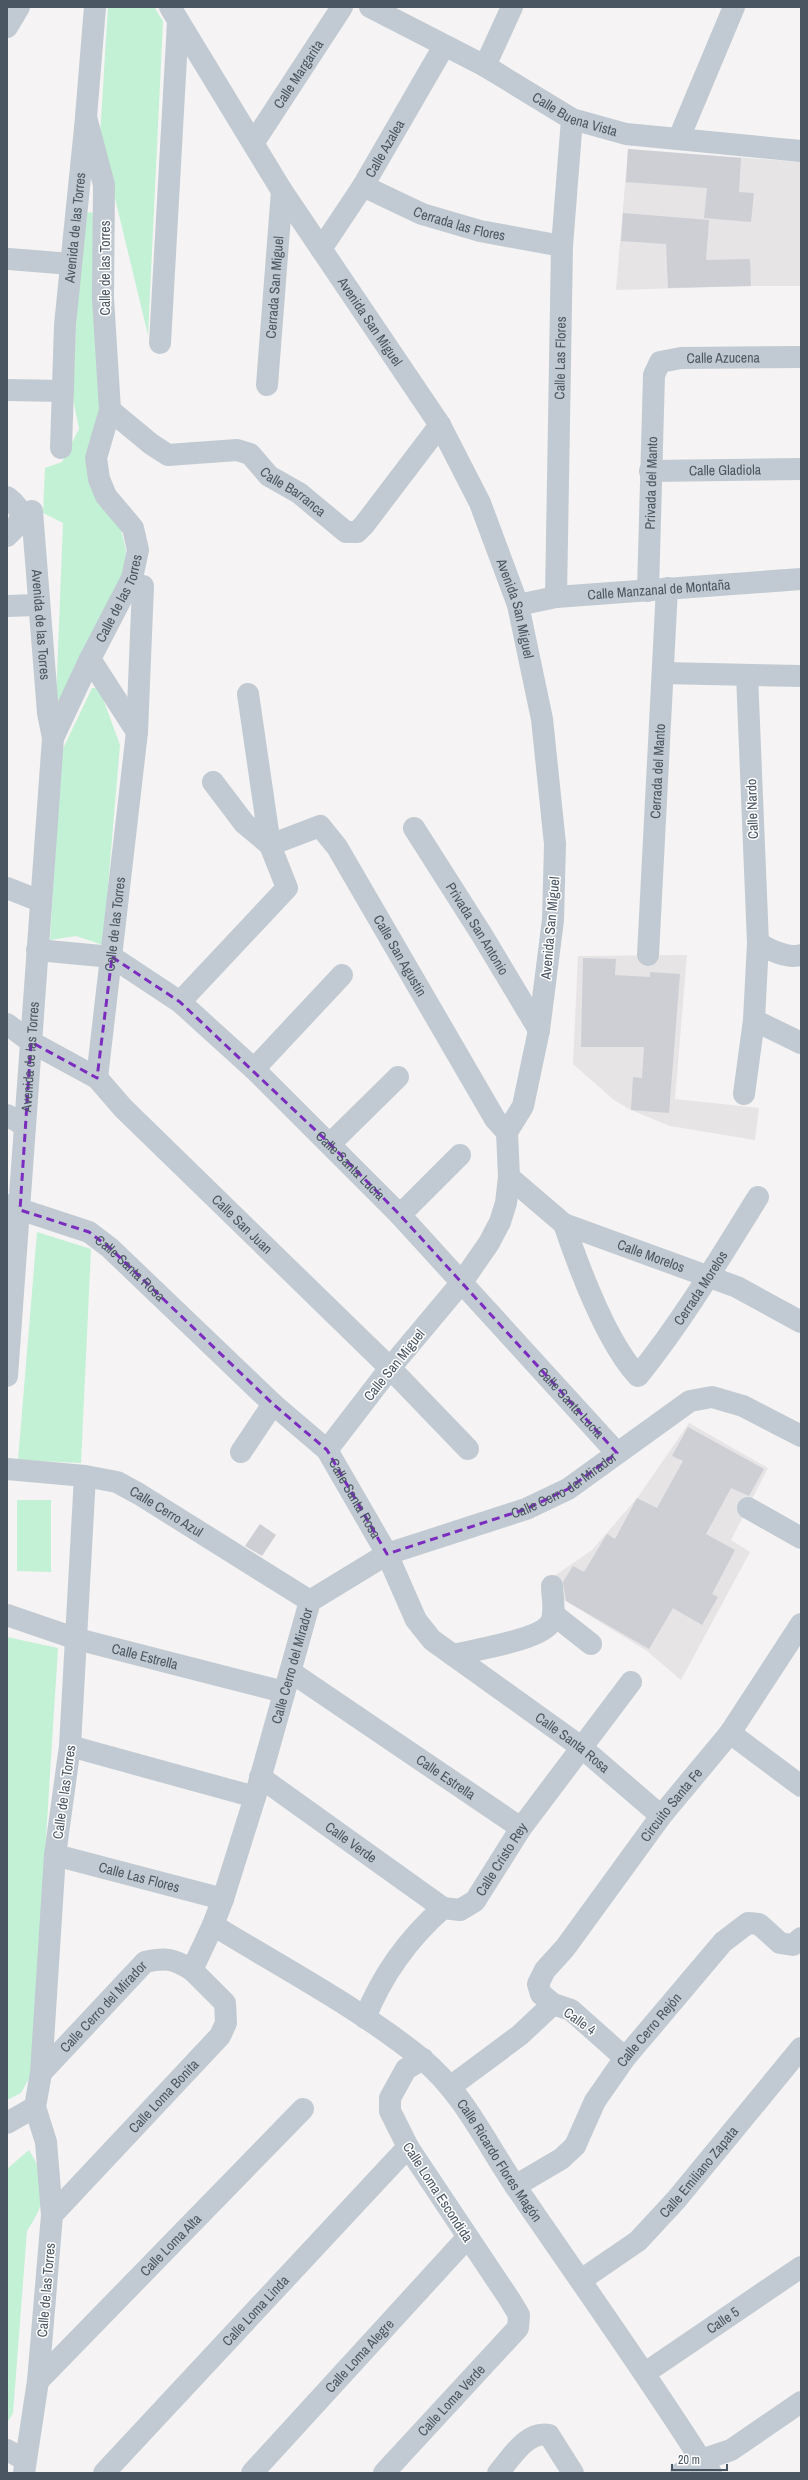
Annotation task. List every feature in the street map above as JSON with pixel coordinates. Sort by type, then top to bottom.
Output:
[{"type":"street","points":[[7,27],[19,7]]},
{"type":"street","name":"Avenida de las Torres","points":[[61,448],[65,325],[86,117],[95,7]]},
{"type":"street","name":"Calle Margarita","points":[[254,142],[342,7]]},
{"type":"street","name":"Calle Buena Vista","points":[[370,7],[395,12],[444,46],[485,66],[572,119],[626,134],[799,145]]},
{"type":"street","points":[[485,66],[512,7]]},
{"type":"street","points":[[679,138],[734,7]]},
{"type":"street","points":[[160,344],[174,14]]},
{"type":"street","name":"Avenida San Miguel","points":[[174,14],[254,142],[282,191],[440,425],[480,503],[518,605],[542,718],[555,844],[553,920],[539,1030],[523,1106],[507,1132]]},
{"type":"street","name":"Calle Azalea","points":[[321,249],[362,186],[444,46]]},
{"type":"street","name":"Calle de las Torres","points":[[86,117],[104,185],[104,298],[110,410],[96,458],[99,479],[106,496],[133,528],[138,550],[132,578],[90,659],[137,732],[97,1078]]},
{"type":"street","name":"Calle Las Flores","points":[[556,597],[562,246],[572,119]]},
{"type":"street","name":"Cerrada las Flores","points":[[362,186],[422,214],[480,231],[562,246]]},
{"type":"street","name":"Cerrada San Miguel","points":[[267,384],[282,191]]},
{"type":"street","points":[[9,259],[70,264]]},
{"type":"street","name":"Calle Azucena","points":[[654,375],[660,362],[681,358],[801,357]]},
{"type":"street","name":"Privada del Manto","points":[[654,375],[650,471],[657,590]]},
{"type":"street","points":[[7,390],[63,391]]},
{"type":"street","name":"Calle Barranca","points":[[110,410],[151,444],[168,455],[237,450],[250,454],[269,476],[299,493],[346,532],[357,532],[364,525],[440,425]]},
{"type":"street","name":"Calle Gladiola","points":[[650,471],[801,468]]},
{"type":"street","points":[[7,536],[17,526],[20,507]]},
{"type":"street","name":"Avenida de las Torres","points":[[7,1376],[16,1120],[32,1042],[40,901],[53,738],[48,713],[47,688],[38,605],[20,507]]},
{"type":"street","name":"Calle Manzanal de Montaña","points":[[518,605],[556,597],[801,579]]},
{"type":"street","points":[[137,732],[143,586]]},
{"type":"street","name":"Cerrada del Manto","points":[[648,955],[663,673],[657,590]]},
{"type":"street","points":[[7,606],[38,605]]},
{"type":"street","name":"Avenida de las Torres","points":[[53,738],[90,659]]},
{"type":"street","points":[[663,673],[801,676]]},
{"type":"street","name":"Calle Nardo","points":[[744,1094],[754,1020],[758,943],[747,675]]},
{"type":"street","points":[[180,1002],[287,888],[270,845],[248,694]]},
{"type":"street","points":[[212,782],[244,823],[270,845]]},
{"type":"street","name":"Calle San Agustín","points":[[270,845],[320,826],[337,847],[495,1119],[507,1132]]},
{"type":"street","name":"Privada San Antonio","points":[[414,828],[482,935],[539,1030]]},
{"type":"street","points":[[7,888],[40,901]]},
{"type":"street","points":[[758,943],[773,951],[796,956],[801,955]]},
{"type":"street","name":"Calle Santa Lucía","points":[[37,950],[112,957],[180,1002],[254,1069],[400,1215],[617,1453]]},
{"type":"street","points":[[254,1069],[342,975]]},
{"type":"street","points":[[754,1020],[801,1043]]},
{"type":"street","points":[[7,1024],[32,1042],[97,1078]]},
{"type":"street","points":[[330,1144],[398,1077]]},
{"type":"street","name":"Calle San Juan","points":[[97,1078],[123,1108],[390,1368]]},
{"type":"street","points":[[462,1282],[489,1243],[500,1222],[506,1204],[509,1177],[507,1132]]},
{"type":"street","points":[[400,1215],[460,1156]]},
{"type":"street","name":"Calle Morelos","points":[[509,1177],[564,1224],[708,1278],[737,1287],[801,1322]]},
{"type":"street","name":"Cerrada Morelos","points":[[564,1224],[576,1261],[606,1326],[629,1367],[638,1376],[656,1355],[708,1278],[758,1197]]},
{"type":"street","name":"Calle Santa Rosa","points":[[13,1208],[90,1232],[110,1248],[273,1404],[327,1450],[387,1554],[416,1620],[432,1640],[581,1747],[661,1816]]},
{"type":"street","name":"Calle San Miguel","points":[[327,1450],[390,1368],[462,1282]]},
{"type":"street","points":[[390,1368],[468,1449]]},
{"type":"street","name":"Calle Cerro del Mirador","points":[[42,2073],[146,1962],[162,1958],[179,1962],[192,1970],[213,1925],[223,1899],[291,1672],[310,1601],[387,1554],[526,1509],[568,1489],[690,1401],[712,1397],[743,1406],[801,1436]]},
{"type":"street","points":[[241,1452],[273,1404]]},
{"type":"street","name":"Calle Cerro Azul","points":[[7,1469],[85,1476],[117,1482],[139,1494],[310,1601]]},
{"type":"street","name":"Calle de las Torres","points":[[24,2464],[38,2381],[52,2215],[46,2142],[35,2107],[42,2073],[55,1855],[70,1746],[85,1476]]},
{"type":"street","points":[[748,1508],[801,1538]]},
{"type":"street","points":[[453,1655],[515,1640],[543,1631],[550,1624],[553,1614],[552,1586]]},
{"type":"street","name":"Calle Estrella","points":[[7,1614],[76,1639],[284,1692]]},
{"type":"street","points":[[553,1614],[592,1644]]},
{"type":"street","name":"Circuito Santa Fe","points":[[538,1984],[545,1970],[565,1948],[661,1816],[730,1733],[801,1624]]},
{"type":"street","name":"Calle Estrella","points":[[291,1672],[521,1828]]},
{"type":"street","name":"Calle Cristo Rey","points":[[443,1908],[460,1910],[474,1901],[521,1828],[631,1682]]},
{"type":"street","points":[[730,1733],[801,1786]]},
{"type":"street","name":"Calle Verde","points":[[70,1746],[257,1787],[443,1908]]},
{"type":"street","name":"Calle Las Flores","points":[[55,1855],[223,1899]]},
{"type":"street","points":[[365,2018],[373,1999],[399,1956],[423,1926],[443,1908]]},
{"type":"street","name":"Calle Cerro Rejón","points":[[515,2186],[561,2159],[575,2146],[595,2101],[625,2058],[734,1931],[748,1923],[759,1924],[780,1943],[793,1945],[801,1938]]},
{"type":"street","name":"Calle Ricardo Flores Magón","points":[[213,1925],[365,2018],[423,2059],[450,2087],[515,2186],[645,2373],[706,2467]]},
{"type":"street","name":"Calle Loma Bonita","points":[[52,2215],[220,2036],[226,2023],[225,2003],[192,1970]]},
{"type":"street","name":"Calle 4","points":[[538,1984],[541,1994],[553,2004],[571,2010],[625,2058]]},
{"type":"street","points":[[450,2087],[520,2035],[553,2004]]},
{"type":"street","name":"Calle Emiliano Zapata","points":[[581,2280],[638,2241],[676,2200],[801,2048]]},
{"type":"street","name":"Calle Loma Escondida","points":[[423,2059],[406,2069],[390,2098],[390,2111],[408,2147],[519,2315],[518,2328]]},
{"type":"street","points":[[7,2123],[35,2107]]},
{"type":"street","name":"Calle Loma Alta","points":[[38,2381],[303,2109]]},
{"type":"street","name":"Calle Loma Linda","points":[[104,2473],[408,2147]]},
{"type":"street","name":"Calle Loma Alegre","points":[[252,2473],[467,2238]]},
{"type":"street","name":"Calle 5","points":[[645,2373],[801,2267]]},
{"type":"street","name":"Calle Loma Verde","points":[[384,2473],[518,2328]]},
{"type":"street","points":[[681,2473],[706,2467],[801,2402]]},
{"type":"street","points":[[498,2473],[532,2436],[540,2433],[549,2435],[573,2473]]},
{"type":"highlighted area","points":[[112,957],[180,1002],[330,1144],[400,1215],[617,1453],[568,1489],[526,1509],[387,1554],[327,1450],[273,1404],[110,1248],[89,1232],[20,1210],[31,1042],[97,1078]]},
{"type":"shaded area","points":[[628,149],[801,162],[801,286],[616,290]]},
{"type":"shaded area","points":[[687,955],[675,1099],[759,1108],[755,1140],[670,1126],[631,1110],[614,1100],[573,1064],[578,956]]},
{"type":"shaded area","points":[[689,1423],[768,1468],[731,1540],[750,1552],[681,1680],[647,1651],[556,1595],[553,1577],[592,1550],[638,1497]]},
{"type":"green space","points":[[108,7],[154,7],[163,21],[148,335],[100,136]]},
{"type":"green space","points":[[81,212],[98,213],[105,413],[92,461],[121,530],[126,550],[124,570],[65,698],[56,700],[63,523],[43,513],[45,468],[62,462],[79,429],[73,399]]},
{"type":"green space","points":[[92,688],[99,688],[120,745],[103,945],[76,936],[50,940],[61,753]]},
{"type":"green space","points":[[37,1232],[91,1249],[81,1463],[18,1460]]},
{"type":"green space","points":[[17,1500],[51,1500],[51,1572],[17,1571]]},
{"type":"green space","points":[[7,1637],[58,1648],[31,2075],[21,2093],[7,2100]]},
{"type":"green space","points":[[29,2150],[36,2162],[43,2182],[44,2191],[39,2209],[27,2231],[13,2413],[7,2423],[7,2169]]},
{"type":"building","points":[[628,149],[741,158],[739,192],[754,193],[751,222],[704,218],[707,188],[626,182]]},
{"type":"building","points":[[623,213],[709,220],[706,260],[750,259],[751,286],[668,288],[666,244],[621,241]]},
{"type":"building","points":[[583,958],[616,959],[615,975],[650,977],[650,972],[680,974],[669,1113],[631,1110],[633,1077],[642,1078],[644,1047],[581,1047]]},
{"type":"building","points":[[688,1427],[764,1469],[749,1496],[731,1488],[706,1534],[735,1550],[712,1594],[718,1597],[702,1625],[673,1608],[649,1649],[566,1601],[563,1582],[573,1566],[584,1572],[607,1534],[615,1539],[637,1498],[657,1508],[683,1461],[672,1456]]},
{"type":"building","points":[[260,1524],[276,1535],[262,1556],[245,1546]]}]
